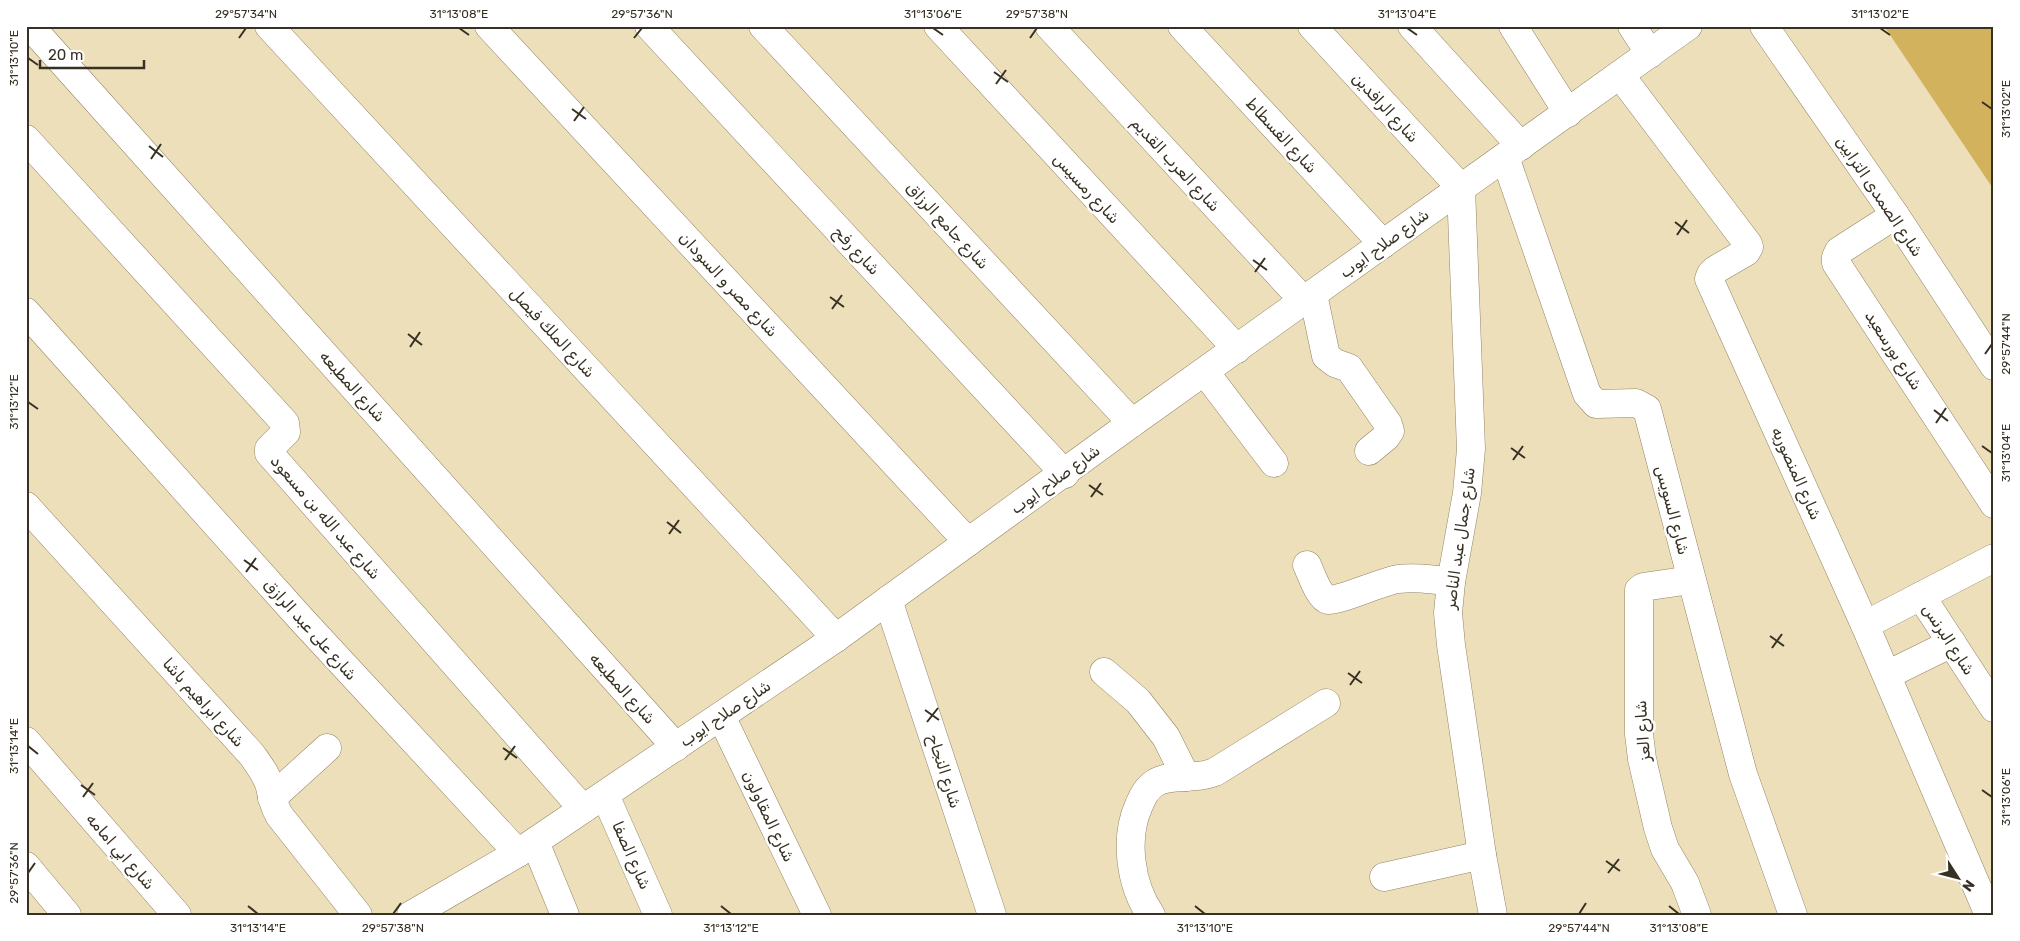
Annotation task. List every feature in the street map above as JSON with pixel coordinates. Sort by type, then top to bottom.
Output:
[{"type":"street","name":"شارع المطبعه","points":[[30,26],[676,746]]},
{"type":"street","name":"شارع الملك فيصل","points":[[269,26],[836,638]]},
{"type":"street","name":"شارع مصر و السودان","points":[[489,26],[968,542]]},
{"type":"street","name":"شارع رفح","points":[[650,26],[1065,474]]},
{"type":"street","name":"شارع جامع الرزاق","points":[[763,26],[1132,423]]},
{"type":"street","name":"شارع رمسيس","points":[[938,26],[1237,349]]},
{"type":"street","name":"شارع العرب القديم","points":[[1049,26],[1308,298]]},
{"type":"street","name":"شارع الفسطاط","points":[[1182,26],[1383,244]]},
{"type":"street","name":"شارع الرافدين","points":[[1312,26],[1461,188]]},
{"type":"street","points":[[1412,26],[1513,151]]},
{"type":"street","points":[[1513,26],[1568,113]]},
{"type":"street","points":[[1632,26],[1650,54]]},
{"type":"street","name":"شارع صلاح ايوب","points":[[411,915],[527,848],[836,638],[1065,474],[1132,423],[1688,26]]},
{"type":"street","name":"شارع الصمدى الترابين","points":[[1764,26],[1894,215],[1994,366]]},
{"type":"street","name":"شارع المنصوريه","points":[[1620,75],[1746,238],[1749,247],[1746,252],[1716,270],[1711,274],[1710,279],[1865,625],[1989,915]]},
{"type":"street","name":"شارع عبد الله بن مسعود","points":[[26,139],[285,423],[286,432],[271,445],[269,453],[583,809]]},
{"type":"street","name":"شارع السويس","points":[[1513,151],[1587,394],[1596,404],[1636,403],[1647,409],[1743,774],[1793,915]]},
{"type":"street","name":"شارع جمال عبد الناصر","points":[[1461,188],[1471,449],[1467,493],[1451,582],[1448,613],[1482,855],[1493,915]]},
{"type":"street","name":"شارع بورسعيد","points":[[1894,215],[1839,251],[1836,263],[1994,504]]},
{"type":"street","points":[[1308,298],[1326,356],[1335,363],[1349,368],[1388,424],[1390,431],[1386,437],[1369,451]]},
{"type":"street","name":"شارع على عبد الرازق","points":[[26,312],[296,613],[527,848]]},
{"type":"street","points":[[1205,372],[1274,463]]},
{"type":"street","name":"شارع ابراهيم باشا","points":[[26,506],[252,755],[263,769],[270,786],[273,804],[283,821],[358,915]]},
{"type":"street","points":[[1865,625],[1994,558]]},
{"type":"street","points":[[1307,565],[1322,597],[1328,600],[1335,600],[1396,579],[1422,578],[1451,582]]},
{"type":"street","name":"شارع العز","points":[[1691,580],[1643,587],[1639,590],[1639,734],[1642,759],[1658,828],[1665,849],[1685,883],[1697,915]]},
{"type":"street","name":"شارع البرنس","points":[[1921,596],[1994,708]]},
{"type":"street","name":"شارع النجاح","points":[[888,600],[992,915]]},
{"type":"street","points":[[1886,675],[1952,643]]},
{"type":"street","points":[[1104,672],[1138,701],[1166,737],[1186,777]]},
{"type":"street","points":[[1151,915],[1144,905],[1135,879],[1130,852],[1131,831],[1145,791],[1155,783],[1166,778],[1215,772],[1326,703]]},
{"type":"street","name":"شارع المقاولون","points":[[721,716],[817,915]]},
{"type":"street","name":"شارع ابي امامه","points":[[26,741],[177,915]]},
{"type":"street","points":[[272,798],[326,748]]},
{"type":"street","name":"شارع الصفا","points":[[605,794],[658,915]]},
{"type":"street","points":[[527,848],[565,915]]},
{"type":"street","points":[[1384,877],[1482,855]]},
{"type":"street","points":[[26,866],[67,915]]},
{"type":"shaded area","points":[[1884,26],[1994,26],[1994,190]]}]
